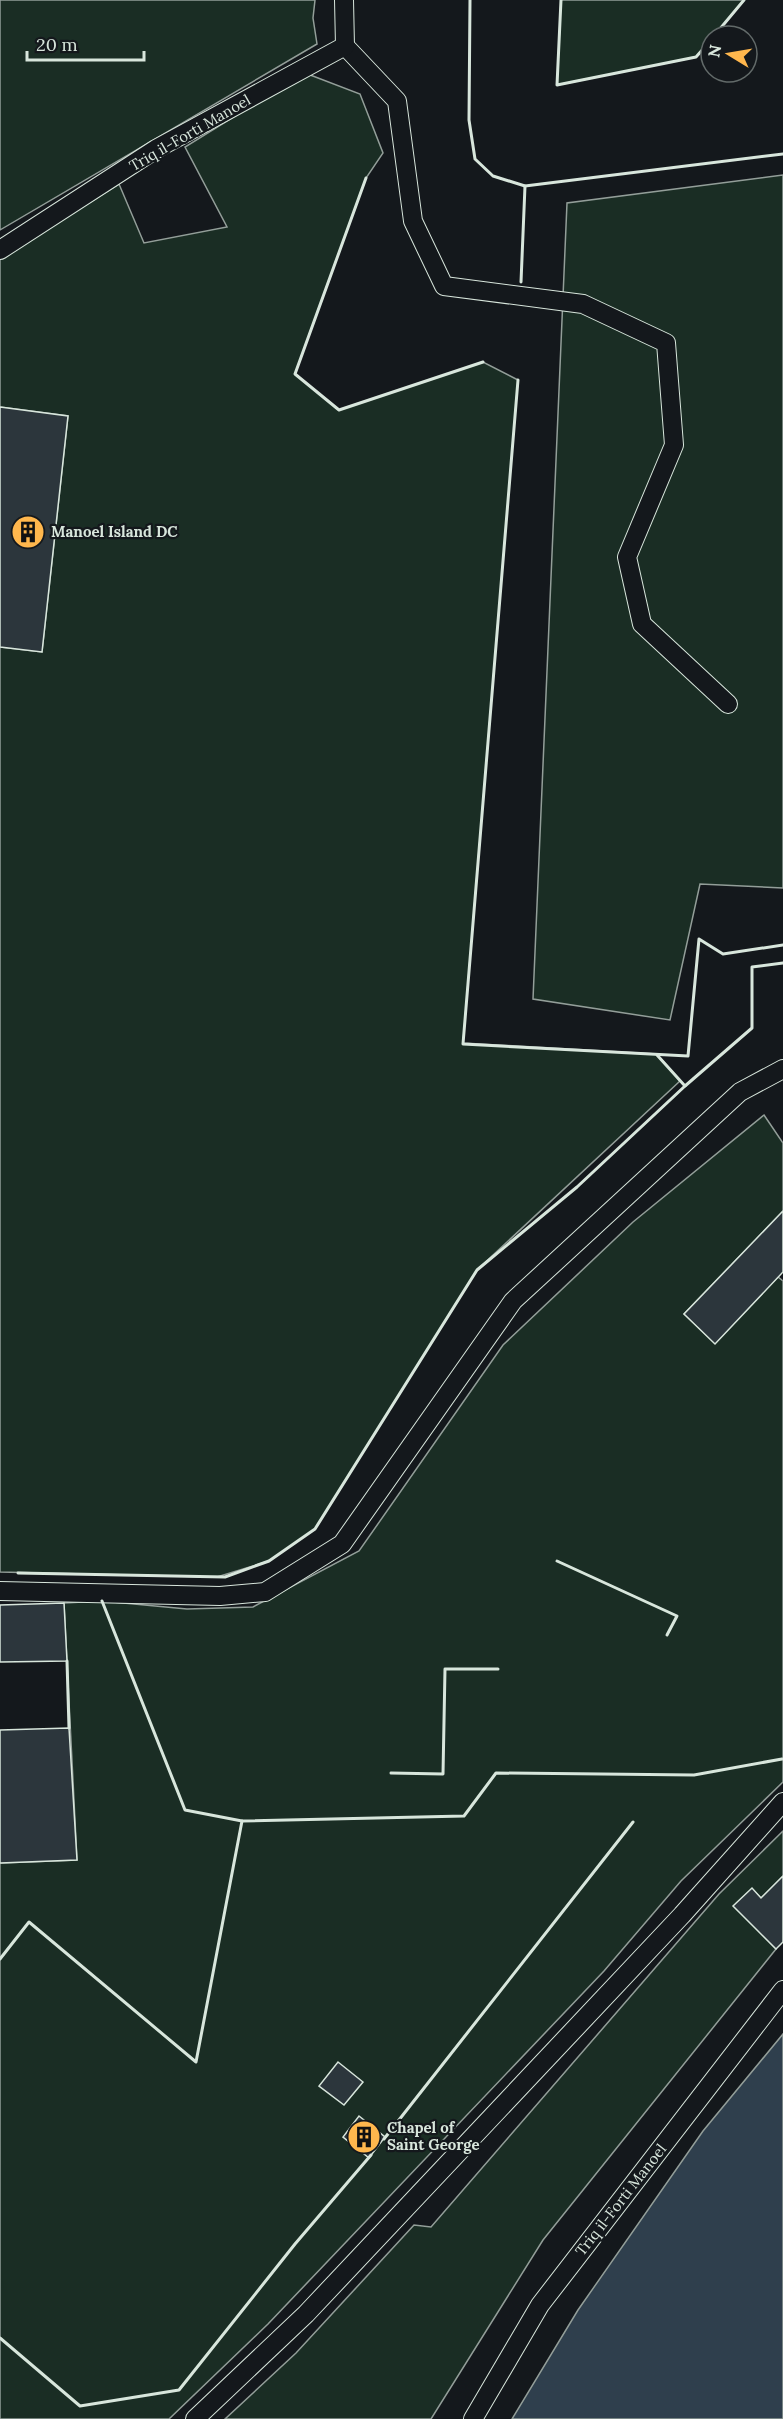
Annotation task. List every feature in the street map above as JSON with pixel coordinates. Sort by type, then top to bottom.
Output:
[{"type":"lane","points":[[344,0],[345,46],[397,101],[413,220],[444,286],[583,304],[666,343],[674,445],[627,558],[642,624],[728,704]]},
{"type":"lane","name":"Triq il-Forti Manoel","points":[[0,250],[156,149],[345,46]]},
{"type":"lane","points":[[0,1591],[220,1596],[265,1592],[342,1544],[513,1301],[740,1092],[783,1069]]},
{"type":"lane","points":[[195,2419],[306,2314],[674,1924],[783,1802]]},
{"type":"lane","name":"Triq il-Forti Manoel","points":[[474,2419],[540,2305],[783,1990]]},
{"type":"green space","points":[[0,0],[315,0],[313,18],[317,44],[0,230]]},
{"type":"green space","points":[[561,0],[744,0],[724,24],[699,24],[699,54],[696,57],[557,85]]},
{"type":"green space","points":[[305,73],[360,94],[383,153],[366,178],[295,374],[339,410],[483,362],[518,380],[463,1043],[657,1054],[680,1081],[477,1270],[315,1529],[269,1561],[217,1577],[0,1572],[0,647],[42,652],[68,416],[0,407],[0,258],[119,184],[144,243],[227,227],[185,147]]},
{"type":"green space","points":[[783,175],[783,888],[700,884],[670,1020],[533,999],[567,203]]},
{"type":"green space","points":[[764,1115],[783,1143],[783,1211],[684,1314],[715,1343],[778,1277],[783,1281],[783,1782],[681,1881],[604,1971],[268,2324],[169,2419],[0,2419],[0,1863],[77,1860],[64,1603],[102,1601],[187,1609],[253,1607],[359,1551],[503,1345],[633,1222]]},
{"type":"green space","points":[[783,1831],[783,1876],[761,1898],[752,1889],[734,1906],[776,1949],[543,2240],[431,2419],[225,2419],[296,2353],[414,2225],[431,2227],[719,1894]]},
{"type":"water","points":[[783,2034],[783,2419],[512,2419],[578,2310],[703,2131]]},
{"type":"building","name":"Manoel Island DC","points":[[0,407],[68,416],[42,652],[0,647]]},
{"type":"building","points":[[783,1211],[783,1272],[715,1344],[684,1314]]},
{"type":"building","points":[[64,1603],[67,1661],[0,1662],[0,1605]]},
{"type":"building","points":[[69,1728],[77,1860],[0,1863],[0,1730]]},
{"type":"building","points":[[783,1876],[783,1942],[776,1949],[733,1906],[752,1888],[761,1898]]},
{"type":"building","points":[[338,2062],[363,2082],[344,2105],[319,2086]]},
{"type":"building","name":"Chapel of Saint George","points":[[359,2116],[385,2137],[369,2158],[343,2137]]},
{"type":"wall","points":[[470,0],[469,120],[475,159],[493,176],[525,186],[783,154]]},
{"type":"wall","points":[[561,0],[557,85],[696,57],[699,54]]},
{"type":"wall","points":[[724,24],[744,0]]},
{"type":"wall","points":[[366,178],[295,374],[339,410],[483,362]]},
{"type":"wall","points":[[521,282],[525,186]]},
{"type":"wall","points":[[518,380],[463,1044],[688,1056],[699,939],[723,954],[783,945]]},
{"type":"wall","points":[[18,1573],[225,1577],[269,1561],[315,1529],[477,1270],[577,1187],[685,1086],[752,1028],[752,967],[783,963]]},
{"type":"wall","points":[[657,1055],[685,1086]]},
{"type":"wall","points":[[557,1561],[677,1616],[667,1635]]},
{"type":"wall","points":[[0,1959],[29,1922],[196,2062],[242,1821],[185,1810],[102,1601]]},
{"type":"wall","points":[[67,1661],[69,1728]]},
{"type":"wall","points":[[391,1773],[443,1774],[445,1669],[498,1669]]},
{"type":"wall","points":[[242,1821],[464,1816],[496,1773],[694,1775],[782,1759]]},
{"type":"wall","points":[[384,2139],[633,1822]]},
{"type":"wall","points":[[0,2338],[80,2406],[179,2390],[295,2244],[371,2155]]},
{"type":"place","name":"Manoel Island DC","points":[[28,532]]},
{"type":"place","name":"Chapel of Saint George","points":[[364,2137]]}]
